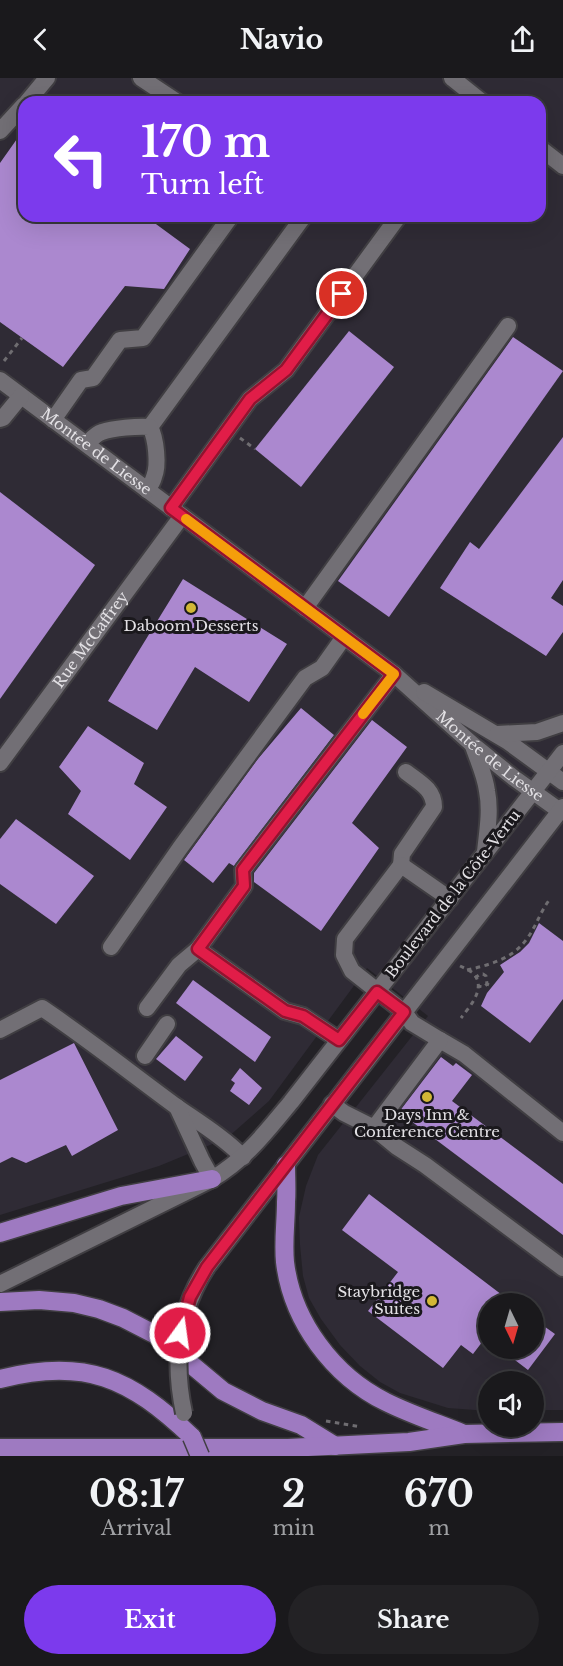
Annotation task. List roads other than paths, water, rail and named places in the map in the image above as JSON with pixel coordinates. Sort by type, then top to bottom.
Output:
[{"type":"main road","points":[[286,1165],[285,1262],[296,1303],[321,1348],[340,1370],[367,1391],[399,1408],[464,1434]]},
{"type":"main road","points":[[0,1233],[121,1196],[212,1179]]},
{"type":"main road","points":[[0,1302],[39,1300],[74,1303],[123,1318],[156,1335],[223,1391],[269,1414],[301,1425],[335,1446]]},
{"type":"main road","points":[[0,1379],[24,1373],[67,1370],[96,1375],[123,1384],[173,1419],[192,1437],[200,1456]]},
{"type":"main road","points":[[0,1448],[335,1446],[409,1442],[464,1434],[563,1432]]},
{"type":"street","points":[[32,96],[47,78]]},
{"type":"street","points":[[141,78],[168,96]]},
{"type":"street","points":[[452,78],[474,96]]},
{"type":"street","points":[[0,131],[18,112]]},
{"type":"street","points":[[546,153],[563,166]]},
{"type":"street","points":[[53,420],[81,380],[93,378],[120,340],[143,338],[227,222]]},
{"type":"street","points":[[150,427],[300,222]]},
{"type":"street","name":"Rue McCaffrey","points":[[0,763],[176,512],[250,399],[286,370],[395,222]]},
{"type":"street","points":[[305,608],[508,327]]},
{"type":"street","name":"Montée de Liesse","points":[[0,380],[394,674],[473,745],[533,792],[562,809]]},
{"type":"street","points":[[0,419],[21,396]]},
{"type":"street","points":[[87,444],[101,432],[142,426],[150,427]]},
{"type":"street","points":[[147,490],[155,475],[156,467],[154,434],[150,427]]},
{"type":"street","points":[[111,947],[180,848],[305,678],[322,668],[344,637]]},
{"type":"street","points":[[147,1008],[179,965],[198,949],[244,886],[243,870],[394,674]]},
{"type":"street","name":"Montée de Liesse","points":[[394,674],[497,734],[563,782]]},
{"type":"street","points":[[497,734],[537,732],[563,723]]},
{"type":"street","points":[[473,745],[486,784],[488,799],[489,816],[484,854]]},
{"type":"street","name":"Boulevard de la Côte-Vertu","points":[[0,1284],[212,1179],[225,1172],[243,1157],[283,1112],[563,753]]},
{"type":"street","points":[[406,772],[431,793],[434,807],[402,854],[401,865],[345,939],[344,955],[352,971],[404,1012],[412,1023],[464,1054],[563,1133]]},
{"type":"street","points":[[192,1437],[180,1393],[179,1346],[186,1308],[195,1286],[207,1267],[332,1104],[562,809]]},
{"type":"street","points":[[401,865],[450,899]]},
{"type":"street","points":[[198,949],[285,1011],[303,1016],[339,1040]]},
{"type":"street","points":[[0,1030],[42,1008],[83,1035],[230,1144],[243,1157]]},
{"type":"street","points":[[145,1056],[167,1024]]},
{"type":"street","points":[[374,1128],[440,1040]]},
{"type":"street","points":[[332,1104],[344,1113],[374,1128],[563,1268]]},
{"type":"street","points":[[176,1106],[212,1179]]},
{"type":"place","name":"Daboom Desserts","points":[[191,608]]},
{"type":"place","name":"Days Inn & Conference Centre","points":[[427,1097]]},
{"type":"place","name":"Staybridge Suites","points":[[432,1301]]}]
